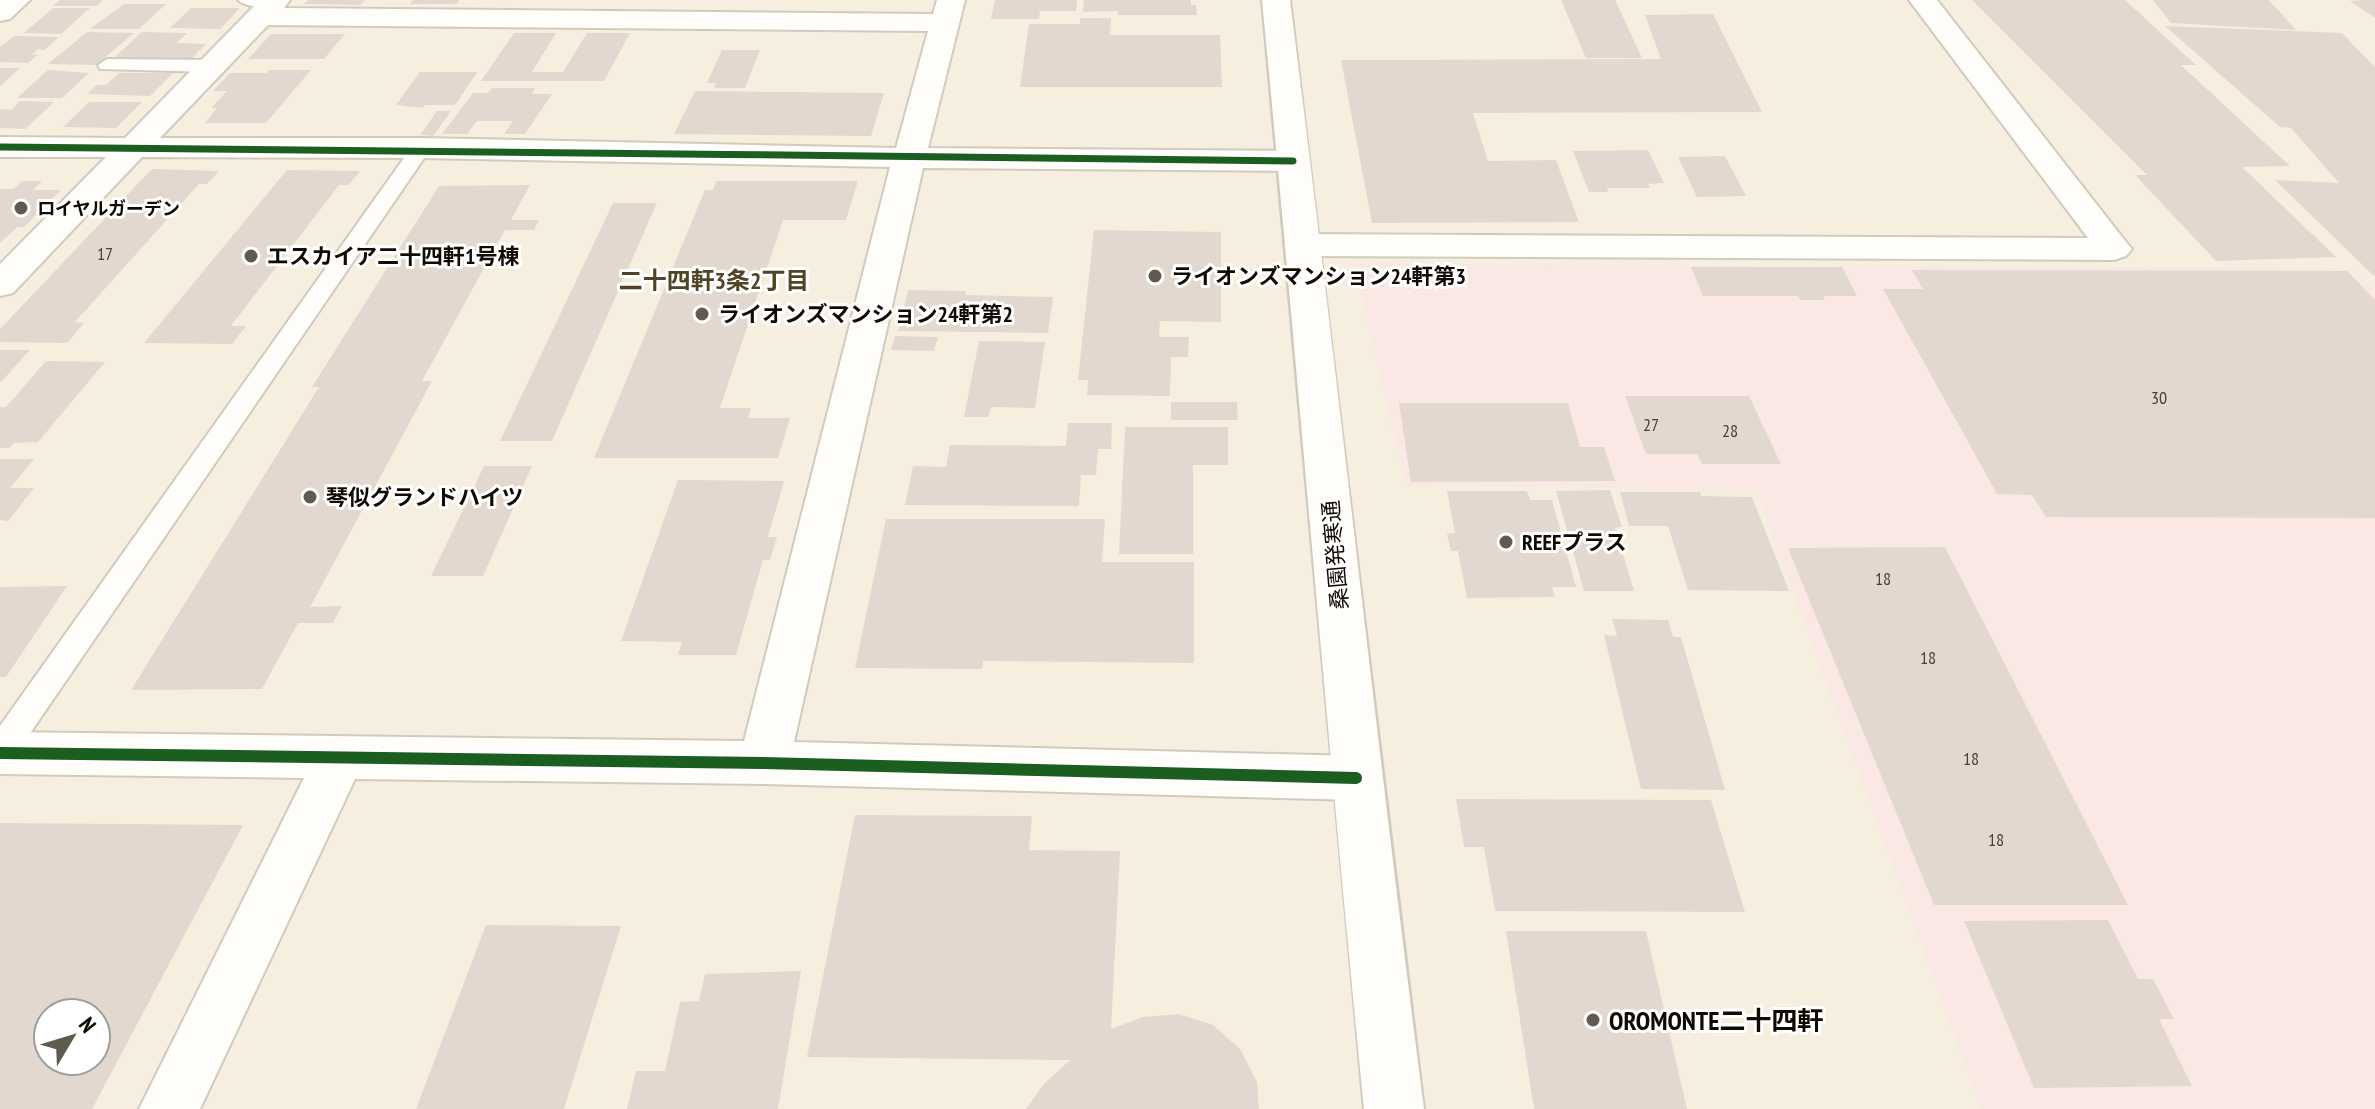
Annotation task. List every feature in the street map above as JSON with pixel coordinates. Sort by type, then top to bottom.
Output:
[{"type":"street","points":[[0,13],[16,0]]},
{"type":"street","name":"桑園発寒通","points":[[1276,0],[1318,372],[1356,778],[1394,1109]]},
{"type":"street","points":[[1302,245],[2114,249],[1923,0]]},
{"type":"street","points":[[0,285],[212,66],[264,4],[948,11],[909,158],[764,763]]},
{"type":"street","points":[[0,147],[421,148],[909,158],[1293,161]]},
{"type":"street","points":[[0,752],[764,763],[1356,778]]},
{"type":"street","points":[[169,1109],[340,758]]},
{"type":"lane","points":[[107,65],[212,66]]},
{"type":"lane","points":[[0,752],[421,148]]},
{"type":"shaded area","points":[[1354,263],[2352,269],[2375,291],[2375,1109],[1981,1109],[1756,490],[1406,486]]},
{"type":"building","points":[[60,0],[103,0],[96,6],[53,6]]},
{"type":"building","points":[[308,0],[365,0],[360,5],[304,4]]},
{"type":"building","points":[[413,0],[459,0],[457,4],[410,4]]},
{"type":"building","points":[[995,0],[1077,0],[1076,11],[1040,11],[1039,19],[991,19]]},
{"type":"building","points":[[1084,0],[1191,0],[1191,5],[1196,5],[1197,15],[1083,12]]},
{"type":"building","points":[[1561,0],[1615,0],[1642,58],[1586,58]]},
{"type":"building","points":[[1972,0],[2125,0],[2196,65],[2181,65],[2290,166],[2242,167],[2336,257],[2216,261],[2135,175],[2147,175]]},
{"type":"building","points":[[2153,0],[2269,0],[2296,30],[2171,23]]},
{"type":"building","points":[[2365,0],[2375,0],[2375,18],[2350,1]]},
{"type":"building","points":[[124,4],[166,4],[139,29],[90,29]]},
{"type":"building","points":[[53,8],[90,8],[61,34],[24,33]]},
{"type":"building","points":[[191,8],[240,8],[220,29],[170,28]]},
{"type":"building","points":[[1713,14],[1762,112],[1473,113],[1488,161],[1556,160],[1579,222],[1372,223],[1341,60],[1661,59],[1645,15]]},
{"type":"building","points":[[1080,18],[1111,18],[1110,35],[1220,35],[1222,87],[1020,87],[1029,24],[1080,24]]},
{"type":"building","points":[[2165,26],[2342,33],[2375,67],[2375,277],[2275,180],[2339,183],[2291,128],[2280,127]]},
{"type":"building","points":[[87,32],[134,33],[96,65],[48,64]]},
{"type":"building","points":[[142,32],[187,33],[176,43],[206,44],[191,59],[114,58]]},
{"type":"building","points":[[514,33],[556,33],[532,72],[563,72],[587,33],[630,33],[604,81],[481,81]]},
{"type":"building","points":[[271,34],[345,34],[324,59],[248,59]]},
{"type":"building","points":[[14,36],[59,37],[44,50],[38,49],[32,54],[38,55],[28,63],[0,62],[0,47]]},
{"type":"building","points":[[722,50],[760,50],[745,88],[714,88],[716,83],[707,83]]},
{"type":"building","points":[[0,68],[20,68],[0,86]]},
{"type":"building","points":[[48,70],[89,73],[62,98],[17,98]]},
{"type":"building","points":[[269,70],[311,70],[266,123],[205,123],[217,108],[211,108],[227,91],[213,91],[230,73],[267,73]]},
{"type":"building","points":[[420,72],[477,72],[455,105],[425,105],[423,108],[396,105]]},
{"type":"building","points":[[119,73],[173,73],[150,96],[87,94],[97,85],[106,85]]},
{"type":"building","points":[[492,88],[535,88],[532,94],[552,94],[525,134],[504,134],[513,121],[477,121],[467,134],[442,134],[473,93],[488,93]]},
{"type":"building","points":[[695,91],[884,93],[871,136],[674,134]]},
{"type":"building","points":[[20,101],[54,102],[25,129],[0,128],[0,109],[11,110]]},
{"type":"building","points":[[89,102],[142,102],[116,128],[63,127]]},
{"type":"building","points":[[437,111],[451,111],[433,136],[420,135]]},
{"type":"building","points":[[1648,150],[1664,183],[1648,184],[1650,188],[1607,188],[1608,192],[1589,192],[1573,151]]},
{"type":"building","points":[[1725,156],[1746,196],[1697,197],[1678,157]]},
{"type":"building","points":[[152,169],[219,171],[207,184],[199,184],[75,322],[84,323],[67,343],[0,342],[0,329]]},
{"type":"building","name":"エスカイア二十四軒1号棟","points":[[287,170],[360,171],[349,185],[339,185],[231,326],[246,326],[232,344],[144,343]]},
{"type":"building","name":"ロイヤルガーデン","points":[[22,181],[42,181],[33,190],[61,190],[24,227],[17,227],[0,243],[0,189],[14,189]]},
{"type":"building","name":"ライオンズマンション24軒第2","points":[[716,181],[858,181],[846,220],[783,220],[720,408],[751,408],[748,418],[790,418],[778,458],[594,458],[705,190],[713,190]]},
{"type":"building","name":"琴似グランドハイツ","points":[[530,185],[511,220],[539,220],[534,230],[505,230],[422,381],[432,381],[310,607],[342,606],[333,623],[298,623],[262,689],[131,690],[319,387],[312,387],[439,186]]},
{"type":"building","points":[[613,203],[657,203],[552,441],[500,441]]},
{"type":"building","name":"ライオンズマンション24軒第3","points":[[1094,230],[1221,232],[1221,322],[1160,321],[1159,337],[1189,337],[1188,357],[1171,357],[1170,396],[1087,395],[1088,380],[1078,380]]},
{"type":"building","points":[[1691,267],[1842,267],[1857,296],[1800,300],[1798,296],[1703,296]]},
{"type":"building","points":[[1912,270],[2347,271],[2375,300],[2375,518],[2046,517],[2032,495],[1997,494],[1883,289],[1923,289]]},
{"type":"building","points":[[908,290],[1053,297],[1048,333],[898,331]]},
{"type":"building","points":[[895,336],[938,337],[934,351],[891,350]]},
{"type":"building","points":[[979,341],[1045,342],[1035,408],[991,407],[988,417],[964,417]]},
{"type":"building","points":[[0,350],[30,350],[0,383]]},
{"type":"building","points":[[46,361],[105,362],[38,442],[14,443],[9,448],[0,448],[0,407],[6,407]]},
{"type":"building","points":[[1625,396],[1749,396],[1781,464],[1702,464],[1697,454],[1646,454]]},
{"type":"building","points":[[1171,402],[1237,402],[1238,420],[1171,420]]},
{"type":"building","points":[[1399,403],[1568,403],[1580,447],[1604,447],[1615,481],[1411,482]]},
{"type":"building","points":[[1068,423],[1112,423],[1111,449],[1098,449],[1096,475],[1081,475],[1079,506],[905,505],[913,466],[946,467],[950,445],[1066,446]]},
{"type":"building","points":[[1125,427],[1228,427],[1228,465],[1193,465],[1193,554],[1119,554]]},
{"type":"building","points":[[0,459],[34,459],[10,488],[34,488],[8,521],[0,520]]},
{"type":"building","points":[[484,466],[532,466],[483,576],[431,576]]},
{"type":"building","points":[[678,480],[784,481],[768,537],[777,537],[770,560],[763,560],[736,655],[678,655],[682,642],[621,641]]},
{"type":"building","points":[[1610,490],[1622,527],[1615,528],[1634,591],[1584,591],[1556,491]]},
{"type":"building","name":"REEFプラス","points":[[1447,491],[1527,491],[1530,500],[1552,500],[1576,587],[1552,587],[1555,597],[1467,598],[1458,551],[1451,551],[1447,534],[1455,533]]},
{"type":"building","points":[[1620,492],[1700,492],[1701,496],[1752,497],[1789,591],[1688,590],[1668,526],[1629,526]]},
{"type":"building","points":[[886,519],[1105,519],[1102,562],[1194,562],[1194,663],[983,661],[982,669],[855,668]]},
{"type":"building","points":[[1945,547],[2128,905],[1934,905],[1788,548]]},
{"type":"building","points":[[67,586],[6,677],[0,677],[0,587]]},
{"type":"building","points":[[1612,619],[1668,620],[1673,637],[1681,637],[1725,790],[1641,789],[1604,635],[1617,636]]},
{"type":"building","points":[[1456,799],[1711,800],[1745,912],[1495,911],[1484,847],[1464,847]]},
{"type":"building","points":[[855,815],[1032,816],[1029,850],[1120,851],[1111,1029],[1143,1017],[1179,1014],[1213,1025],[1240,1049],[1257,1082],[1259,1109],[1026,1109],[1044,1084],[1070,1060],[807,1057]]},
{"type":"building","points":[[0,823],[243,825],[112,1071],[112,997],[32,997],[32,1077],[109,1077],[92,1109],[0,1109]]},
{"type":"building","points":[[2108,920],[2138,979],[2153,979],[2174,1019],[2159,1019],[2192,1086],[2034,1088],[1964,921]]},
{"type":"building","points":[[486,925],[621,926],[564,1109],[416,1109]]},
{"type":"building","name":"OROMONTE二十四軒","points":[[1506,931],[1646,931],[1687,1109],[1534,1109]]},
{"type":"building","points":[[801,971],[778,1109],[627,1109],[636,1071],[665,1071],[680,1002],[699,1001],[705,974]]},
{"type":"cycle path","points":[[0,147],[421,148],[909,158],[1293,161]]},
{"type":"cycle path","points":[[0,753],[764,763],[1356,778]]},
{"type":"place","name":"ロイヤルガーデン","points":[[21,208]]},
{"type":"place","name":"エスカイア二十四軒1号棟","points":[[251,256]]},
{"type":"place","name":"ライオンズマンション24軒第3","points":[[1155,276]]},
{"type":"place","name":"ライオンズマンション24軒第2","points":[[702,314]]},
{"type":"place","name":"琴似グランドハイツ","points":[[310,497]]},
{"type":"place","name":"REEFプラス","points":[[1506,542]]},
{"type":"place","name":"OROMONTE二十四軒","points":[[1593,1020]]},
{"type":"district","name":"二十四軒3条2丁目","points":[[714,280]]}]
